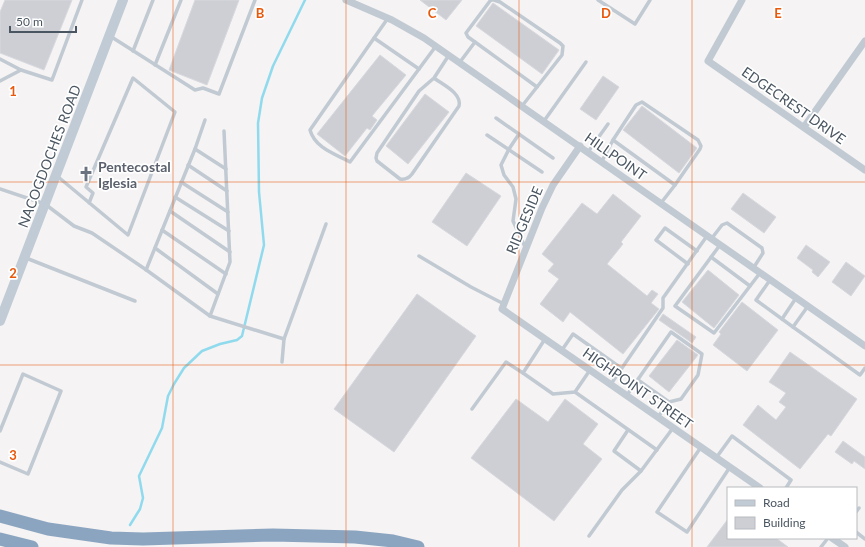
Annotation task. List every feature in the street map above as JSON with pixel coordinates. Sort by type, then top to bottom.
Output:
[{"type":"highway","points":[[0,516],[48,529],[111,538],[143,539],[273,535],[355,536],[392,541],[418,547]]},
{"type":"highway","points":[[0,538],[32,547]]},
{"type":"main road","name":"NACOGDOCHES ROAD","points":[[0,321],[123,0]]},
{"type":"street","name":"HILLPOINT","points":[[346,0],[410,29],[436,46],[865,346]]},
{"type":"street","name":"EDGECREST DRIVE","points":[[742,0],[708,61],[865,170]]},
{"type":"street","points":[[804,127],[865,41]]},
{"type":"street","name":"RIDGESIDE","points":[[503,306],[542,208],[553,185],[580,146]]},
{"type":"street","name":"HIGHPOINT STREET","points":[[503,306],[546,339],[759,487]]},
{"type":"street","points":[[833,539],[844,547]]},
{"type":"lane","points":[[0,59],[22,70],[52,80],[82,0]]},
{"type":"lane","points":[[133,51],[154,0]]},
{"type":"lane","points":[[155,65],[181,0]]},
{"type":"lane","points":[[109,36],[195,90],[203,88],[219,94],[255,0]]},
{"type":"lane","points":[[522,106],[537,87],[562,55],[563,46],[500,2],[493,0],[490,1],[466,32],[468,37],[537,87]]},
{"type":"lane","points":[[598,0],[636,24],[650,0]]},
{"type":"lane","points":[[388,18],[310,130],[313,139],[326,150],[350,162],[436,46]]},
{"type":"lane","points":[[374,38],[419,69]]},
{"type":"lane","points":[[460,62],[475,42]]},
{"type":"lane","points":[[434,78],[457,95],[460,101],[459,106],[409,178],[405,180],[400,179],[377,161],[377,153],[419,91],[434,78],[449,55]]},
{"type":"lane","points":[[544,121],[586,62]]},
{"type":"lane","points":[[0,81],[22,70]]},
{"type":"lane","points":[[56,175],[89,203],[128,235],[175,112],[133,78],[86,186],[93,193],[89,203]]},
{"type":"lane","points":[[602,161],[613,140],[636,105],[642,102],[698,140],[701,146],[700,149],[661,203]]},
{"type":"lane","points":[[496,118],[553,158]]},
{"type":"lane","points":[[146,270],[195,149],[205,120]]},
{"type":"lane","points":[[588,152],[608,124]]},
{"type":"lane","points":[[210,316],[230,262],[224,131]]},
{"type":"lane","points":[[519,134],[501,165],[504,175],[513,187],[516,200],[513,220],[526,249]]},
{"type":"lane","points":[[487,135],[542,172]]},
{"type":"lane","points":[[613,140],[675,185]]},
{"type":"lane","points":[[195,149],[226,169]]},
{"type":"lane","points":[[188,165],[227,191]]},
{"type":"lane","points":[[181,182],[228,212]]},
{"type":"lane","points":[[0,188],[45,204],[74,226],[92,233],[210,316],[284,338]]},
{"type":"lane","points":[[175,197],[229,231]]},
{"type":"lane","points":[[170,211],[230,252]]},
{"type":"lane","points":[[611,384],[663,308],[662,298],[697,251],[722,225],[727,223],[762,248],[764,253],[754,268]]},
{"type":"lane","points":[[282,362],[284,338],[326,224]]},
{"type":"lane","points":[[688,264],[656,240],[660,234],[665,228],[697,251]]},
{"type":"lane","points":[[162,230],[226,274]]},
{"type":"lane","points":[[720,244],[675,306],[714,334],[761,272]]},
{"type":"lane","points":[[155,248],[218,294]]},
{"type":"lane","points":[[419,256],[503,306]]},
{"type":"lane","points":[[711,257],[750,286]]},
{"type":"lane","points":[[25,258],[135,301]]},
{"type":"lane","points":[[770,279],[756,300],[860,375],[865,368]]},
{"type":"lane","points":[[782,319],[796,297]]},
{"type":"lane","points":[[793,327],[808,306]]},
{"type":"lane","points":[[627,395],[671,332],[702,354],[698,375],[681,399],[669,402],[658,417]]},
{"type":"lane","points":[[562,350],[573,334],[621,368]]},
{"type":"lane","points":[[522,373],[546,339]]},
{"type":"lane","points":[[472,409],[506,362],[552,394],[575,392],[657,450]]},
{"type":"lane","points":[[575,392],[590,370]]},
{"type":"lane","points":[[0,431],[23,374],[61,391],[28,474],[0,462]]},
{"type":"lane","points":[[638,380],[669,402]]},
{"type":"lane","points":[[590,536],[622,490],[641,471],[673,428]]},
{"type":"lane","points":[[628,430],[614,451],[641,471]]},
{"type":"lane","points":[[716,458],[732,436],[791,480],[787,487]]},
{"type":"lane","points":[[701,447],[657,512],[687,532],[730,467]]},
{"type":"lane","points":[[857,533],[865,539]]},
{"type":"lane","points":[[821,547],[827,539]]},
{"type":"building","points":[[5,0],[72,0],[44,70],[0,53],[0,12]]},
{"type":"building","points":[[195,0],[239,0],[207,85],[169,70]]},
{"type":"building","points":[[420,0],[462,0],[446,20]]},
{"type":"building","points":[[493,3],[559,50],[542,74],[476,26]]},
{"type":"building","points":[[380,55],[406,75],[372,116],[377,120],[370,130],[367,128],[345,156],[317,134]]},
{"type":"building","points":[[603,76],[619,87],[596,120],[580,109]]},
{"type":"building","points":[[425,94],[449,112],[408,164],[386,146]]},
{"type":"building","points":[[642,106],[697,148],[679,173],[623,130]]},
{"type":"building","points":[[466,173],[501,196],[467,246],[432,222]]},
{"type":"building","points":[[743,193],[776,217],[764,233],[731,209]]},
{"type":"building","points":[[613,194],[641,216],[621,242],[623,244],[607,264],[647,296],[652,290],[658,294],[651,303],[659,309],[623,354],[570,312],[563,322],[540,304],[559,279],[548,271],[554,264],[542,254],[582,203],[597,214]]},
{"type":"building","points":[[806,245],[830,262],[818,277],[812,272],[813,270],[797,258]]},
{"type":"building","points":[[846,262],[865,276],[851,296],[832,282]]},
{"type":"building","points":[[708,270],[739,295],[714,328],[682,302]]},
{"type":"building","points":[[417,294],[476,336],[394,452],[334,409]]},
{"type":"building","points":[[742,302],[778,330],[747,371],[713,345],[721,334],[719,332]]},
{"type":"building","points":[[663,314],[696,337],[692,343],[659,320]]},
{"type":"building","points":[[677,340],[698,355],[669,392],[649,376]]},
{"type":"building","points":[[790,352],[857,399],[831,436],[828,434],[800,469],[743,425],[758,405],[776,420],[786,407],[779,402],[786,393],[769,382]]},
{"type":"building","points":[[516,399],[548,422],[565,399],[598,424],[583,444],[602,459],[554,521],[471,458]]},
{"type":"building","points":[[843,441],[865,457],[865,469],[854,461],[852,464],[835,452]]},
{"type":"building","points":[[727,520],[727,539],[777,539],[788,547],[707,547]]},
{"type":"waterway","points":[[130,525],[140,509],[143,498],[139,476],[162,428],[168,396],[174,384],[184,368],[202,351],[220,344],[237,340],[242,336],[264,245],[259,192],[258,123],[262,98],[273,66],[305,0]]},
{"type":"place","name":"Pentecostal Iglesia","points":[[86,174]]}]
